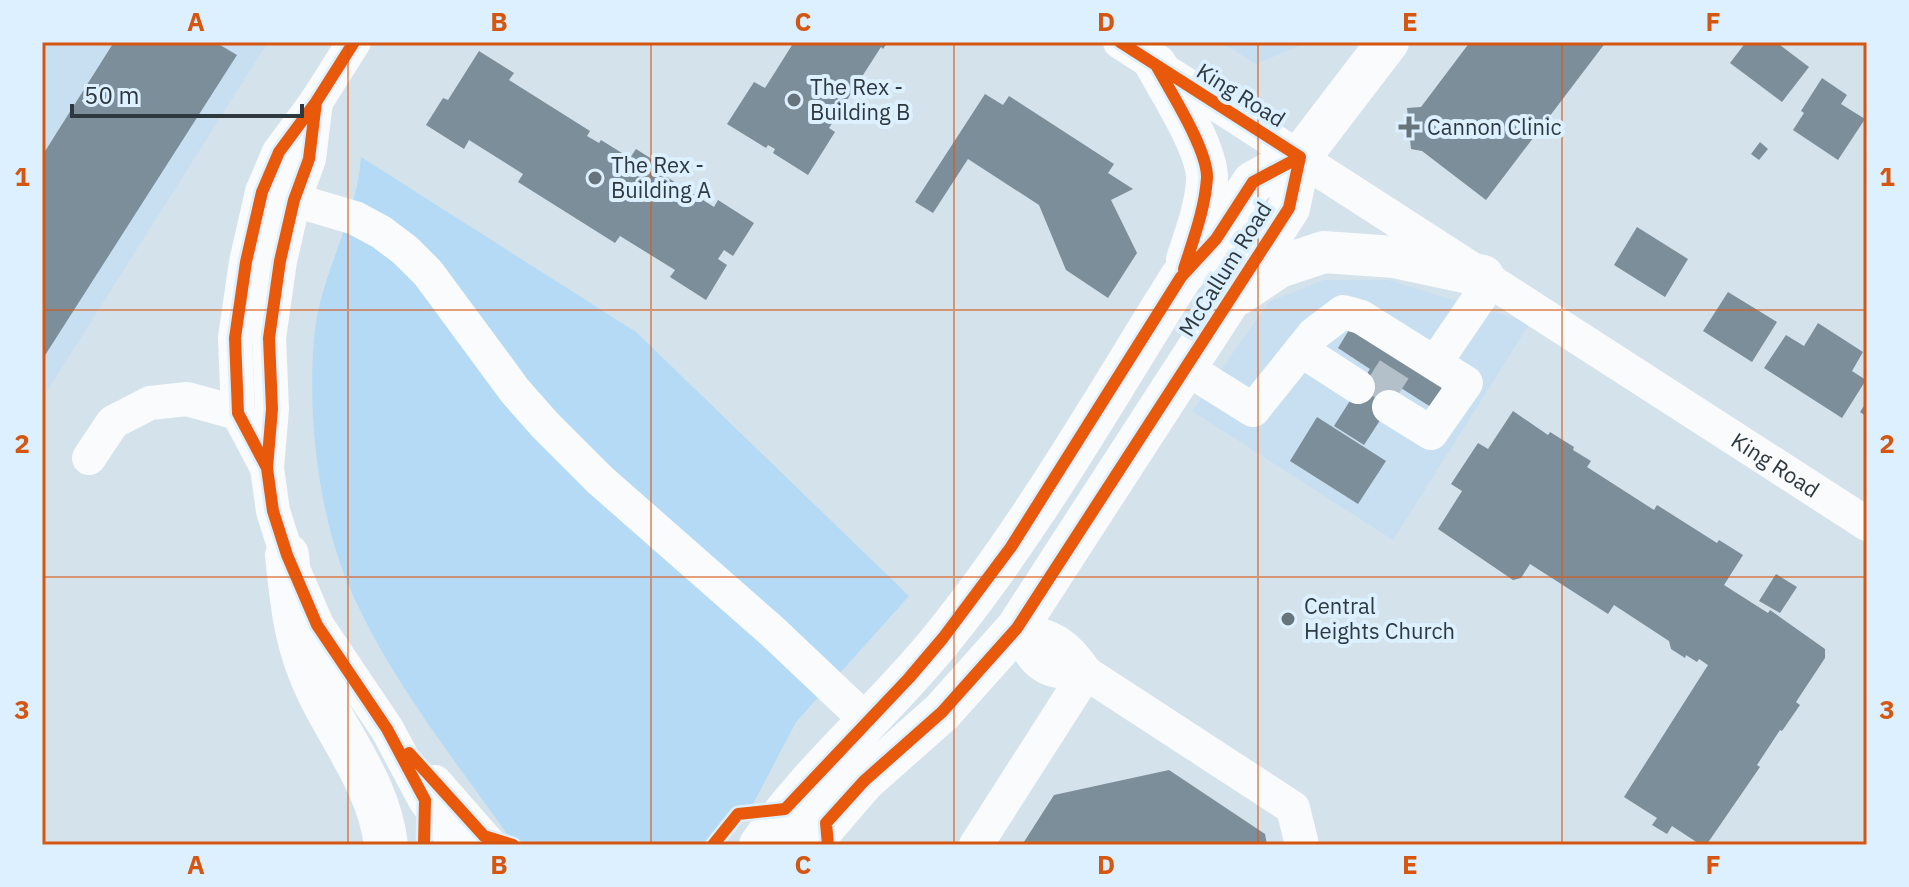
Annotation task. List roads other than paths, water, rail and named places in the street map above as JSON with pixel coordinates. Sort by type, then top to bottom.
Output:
[{"type":"highway","points":[[287,555],[294,626],[303,657],[318,692],[365,774],[378,805],[386,845]]},
{"type":"main road","name":"McCallum Road","points":[[760,845],[785,809],[943,638],[1011,547],[1181,277],[1216,239],[1253,182],[1300,157],[1388,42]]},
{"type":"main road","points":[[1156,65],[1193,131],[1207,175],[1199,220],[1181,277]]},
{"type":"main road","name":"McCallum Road","points":[[809,845],[864,781],[942,712],[1017,628],[1289,208],[1300,157]]},
{"type":"main road","points":[[1230,300],[1279,267],[1324,252],[1394,257],[1487,279]]},
{"type":"street","points":[[267,468],[238,413],[235,338],[246,262],[262,192],[279,152],[316,102],[354,42]]},
{"type":"street","name":"King Road","points":[[1120,42],[1867,524]]},
{"type":"street","points":[[316,102],[309,159],[294,200],[280,261],[269,338],[272,409],[267,468],[273,511],[287,555],[317,625],[387,729],[425,800],[457,845]]},
{"type":"street","points":[[294,200],[355,218],[405,250],[428,273],[515,391],[545,425],[600,480],[773,632],[867,721]]},
{"type":"street","points":[[1416,355],[1487,279]]},
{"type":"street","points":[[1186,368],[1253,410],[1314,334],[1343,312],[1361,317],[1416,355],[1466,383],[1431,433],[1389,407]]},
{"type":"street","points":[[1301,350],[1358,387]]},
{"type":"street","points":[[89,458],[113,422],[150,403],[187,399],[238,413]]},
{"type":"street","points":[[1017,628],[1049,637],[1070,650],[1086,673],[1293,808],[1302,845]]},
{"type":"street","points":[[976,845],[1086,673]]},
{"type":"street","points":[[387,729],[490,845]]},
{"type":"tunnel","points":[[1376,398],[1402,357]]},
{"type":"place","name":"The Rex - Building B","points":[[794,100]]},
{"type":"place","name":"Cannon Clinic","points":[[1409,127]]},
{"type":"place","name":"The Rex - Building A","points":[[595,178]]},
{"type":"place","name":"Central Heights Church","points":[[1288,619]]}]
